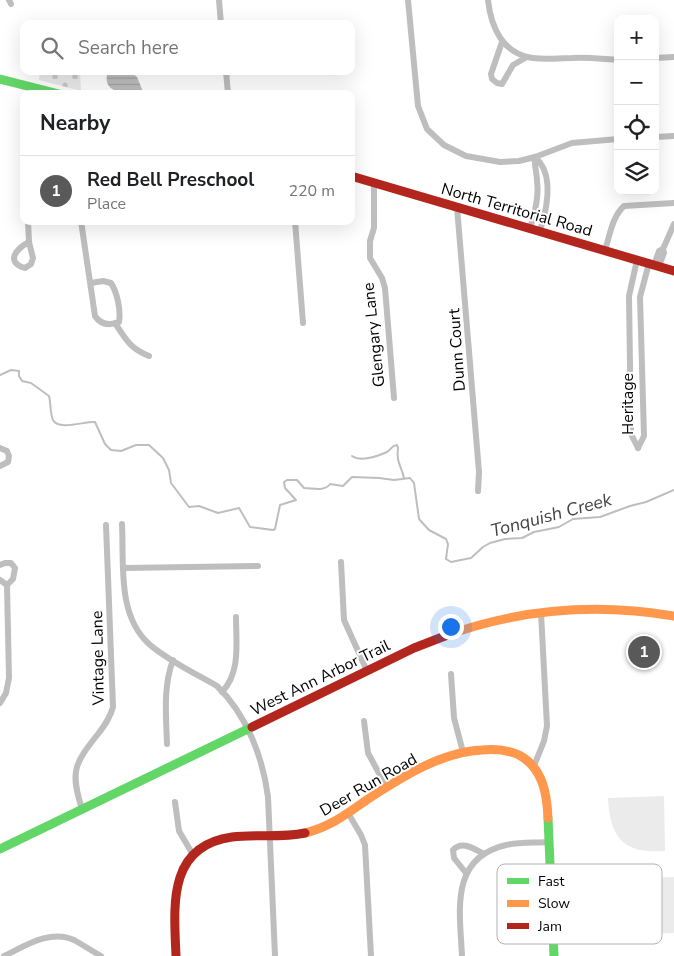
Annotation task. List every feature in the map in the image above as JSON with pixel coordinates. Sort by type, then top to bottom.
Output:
[{"type":"street","points":[[219,0],[221,20]]},
{"type":"street","points":[[408,0],[418,106],[428,129],[444,144],[466,156],[500,162],[520,161],[572,143],[614,139]]},
{"type":"street","points":[[488,0],[491,20],[502,42],[514,51],[527,57],[614,60]]},
{"type":"street","points":[[502,42],[491,74],[492,79],[496,83],[502,84],[511,68],[527,57]]},
{"type":"street","points":[[659,58],[674,57]]},
{"type":"street","points":[[226,75],[228,90]]},
{"type":"street","points":[[0,79],[25,89]]},
{"type":"street","points":[[659,137],[674,136]]},
{"type":"street","points":[[530,228],[537,200],[538,181],[534,168],[535,157]]},
{"type":"street","points":[[535,157],[543,164],[548,190],[540,231]]},
{"type":"street","name":"North Territorial Road","points":[[355,177],[674,271]]},
{"type":"street","name":"Glengary Lane","points":[[374,182],[374,228],[370,241],[370,258],[382,278],[385,288],[394,398]]},
{"type":"street","points":[[605,250],[615,219],[624,206],[674,203]]},
{"type":"street","name":"Dunn Court","points":[[457,207],[479,472],[478,491]]},
{"type":"street","name":"Heritage","points":[[637,260],[629,296],[629,314],[632,434],[638,448],[644,436],[640,297],[659,251],[663,250],[674,224]]},
{"type":"street","points":[[28,225],[28,242]]},
{"type":"street","points":[[83,225],[95,316],[99,322],[106,325],[119,322],[120,316],[114,288],[110,283],[103,281],[91,283]]},
{"type":"street","points":[[295,225],[303,323]]},
{"type":"street","points":[[629,314],[640,314]]},
{"type":"street","points":[[115,323],[127,343],[150,356]]},
{"type":"street","name":"Heritage","points":[[630,360],[642,360]]},
{"type":"street","points":[[0,448],[7,450],[9,456],[8,462],[0,466]]},
{"type":"street","points":[[122,524],[126,606],[134,626],[149,644],[217,686],[237,711],[258,754],[265,776],[268,798],[276,956]]},
{"type":"street","name":"Vintage Lane","points":[[82,809],[76,790],[76,767],[84,751],[110,718],[113,707],[106,525]]},
{"type":"street","points":[[0,565],[5,562],[11,563],[15,568],[13,579],[7,585],[9,678],[6,693],[0,703]]},
{"type":"street","points":[[341,562],[344,620],[367,671]]},
{"type":"street","points":[[124,568],[258,566]]},
{"type":"street","points":[[0,580],[7,585]]},
{"type":"street","name":"West Ann Arbor Trail","points":[[0,849],[414,648],[463,630],[503,619],[575,609],[618,609],[674,616]]},
{"type":"street","points":[[541,613],[547,726],[544,742],[534,766],[545,790],[549,864]]},
{"type":"street","points":[[222,692],[230,683],[234,669],[236,617]]},
{"type":"street","points":[[167,744],[166,685],[173,660]]},
{"type":"street","points":[[451,674],[455,723],[463,752]]},
{"type":"street","points":[[364,721],[368,753],[387,788]]},
{"type":"street","name":"Deer Run Road","points":[[192,853],[221,838],[300,834],[330,825],[387,788],[425,767],[463,752],[481,749],[505,750],[520,756],[534,766]]},
{"type":"street","points":[[175,802],[179,831],[192,853],[181,871],[175,889],[176,956]]},
{"type":"street","points":[[348,813],[358,829],[364,845],[371,956]]},
{"type":"street","points":[[462,956],[459,902],[466,873],[476,860],[484,854],[508,844],[548,842]]},
{"type":"street","points":[[466,873],[454,858],[453,850],[456,847],[466,845],[484,854]]},
{"type":"street","points":[[4,956],[38,940],[55,936],[73,940],[101,956]]},
{"type":"green space","points":[[40,75],[80,75],[81,90],[77,90],[39,80]]},
{"type":"green space","points":[[664,796],[665,851],[639,850],[622,841],[616,834],[612,824],[608,798]]},
{"type":"green space","points":[[662,877],[674,877],[674,933],[662,933]]},
{"type":"shaded area","points":[[108,75],[135,75],[142,90],[114,90],[108,85]]},
{"type":"waterway","name":"Tonquish Creek","points":[[0,375],[11,370],[19,371],[22,381],[31,383],[49,396],[52,418],[56,423],[66,425],[95,422],[105,444],[111,450],[121,451],[136,445],[149,445],[163,458],[169,470],[171,483],[189,507],[199,506],[218,513],[239,508],[250,527],[275,529],[280,505],[296,500],[285,488],[284,482],[287,480],[297,480],[304,488],[318,489],[325,488],[330,484],[343,486],[352,477],[394,480],[410,478],[414,483],[419,519],[429,530],[446,539],[448,544],[446,559],[451,562],[471,558],[490,543],[505,539],[522,538],[534,532],[559,527],[573,519],[600,517],[646,502],[674,490]]},
{"type":"waterway","points":[[352,456],[356,458],[374,457],[387,452],[397,445],[398,460],[404,478]]},
{"type":"traffic: fast","points":[[0,79],[43,90]]},
{"type":"traffic: fast","points":[[0,849],[252,727]]},
{"type":"traffic: fast","points":[[548,818],[550,864]]},
{"type":"traffic: fast","points":[[553,944],[554,956]]},
{"type":"traffic: slow","points":[[445,636],[501,620],[529,614],[558,611],[616,610],[674,616]]},
{"type":"traffic: slow","points":[[305,833],[323,827],[338,819],[394,782],[422,767],[452,755],[482,750],[501,750],[515,753],[534,767],[545,791],[548,818]]},
{"type":"traffic: jam","points":[[355,177],[674,271]]},
{"type":"traffic: jam","points":[[252,727],[414,648],[445,636]]},
{"type":"traffic: jam","points":[[176,956],[175,918],[179,881],[185,865],[196,852],[211,843],[232,837],[305,833]]},
{"type":"place","name":"Red Bell Preschool","points":[[644,652]]}]
